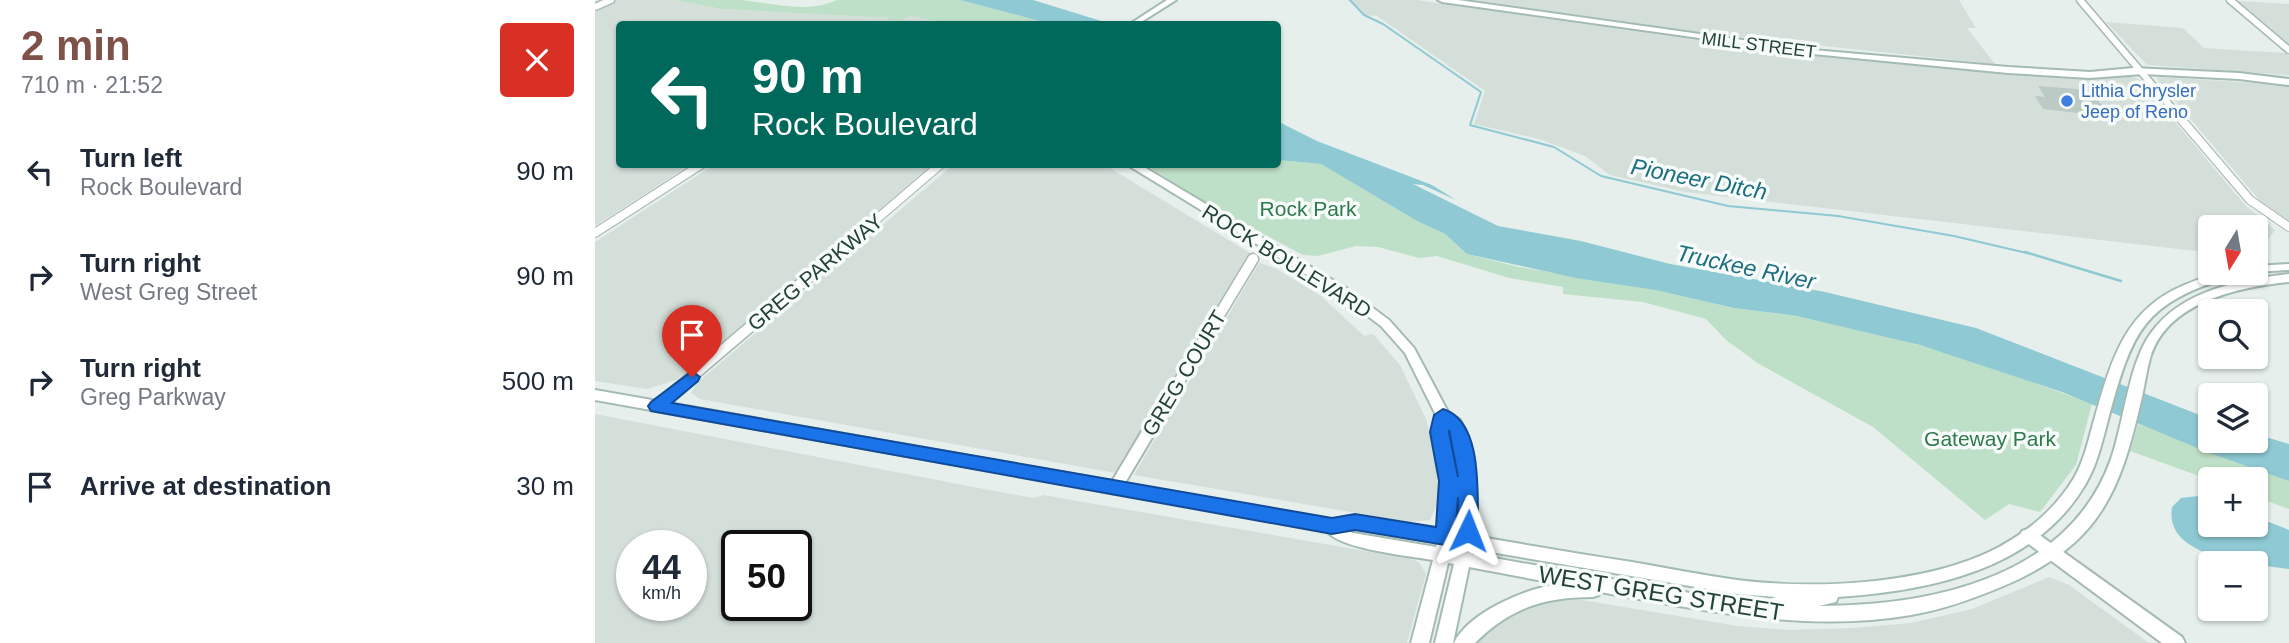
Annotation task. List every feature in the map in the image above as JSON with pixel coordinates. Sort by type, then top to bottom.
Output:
[{"type":"main road","points":[[1140,21],[1172,0]]},
{"type":"main road","name":"MILL STREET","points":[[1442,0],[1788,49],[1993,69],[2141,72],[2289,80]]},
{"type":"main road","name":"ROCK BOULEVARD","points":[[1138,168],[1336,287],[1374,313],[1410,351],[1443,415],[1455,424],[1467,464],[1467,540],[1444,643]]},
{"type":"main road","points":[[2268,268],[2289,267]]},
{"type":"main road","name":"WEST GREG STREET","points":[[1332,526],[1336,532],[1351,539],[1761,611],[1855,614],[1922,605],[1983,589],[2052,552],[2093,512],[2112,475],[2141,369],[2153,337],[2168,321],[2192,304],[2233,287],[2289,278]]},
{"type":"main road","name":"WEST GREG STREET","points":[[595,395],[1332,526],[1355,522],[1737,587],[1793,592],[1856,591],[1909,584],[1953,572],[1991,557],[2051,518],[2072,493],[2086,468],[2118,362],[2132,330],[2149,310],[2188,286],[2198,283]]},
{"type":"main road","name":"ROCK BOULEVARD","points":[[1420,643],[1445,537],[1449,481],[1440,432],[1443,415]]},
{"type":"main road","points":[[2028,535],[2176,643]]},
{"type":"main road","points":[[1463,643],[1489,618],[1529,596],[1570,589],[1647,593]]},
{"type":"main road","points":[[1761,611],[1768,604],[1808,603],[1856,591]]},
{"type":"street","points":[[595,7],[611,0]]},
{"type":"street","points":[[2080,0],[2256,206],[2289,227]]},
{"type":"street","points":[[2230,0],[2289,50]]},
{"type":"street","points":[[595,233],[696,168]]},
{"type":"street","name":"GREG PARKWAY","points":[[657,406],[936,168]]},
{"type":"street","name":"GREG COURT","points":[[1115,488],[1253,259]]},
{"type":"shaded area","points":[[615,0],[675,0],[721,9],[891,18],[888,20],[901,21],[616,21],[616,168],[685,168],[595,226],[595,9]]},
{"type":"shaded area","points":[[1348,0],[1416,0],[1772,51],[2003,74],[2132,77],[2139,79],[2245,205],[2257,215],[2198,215],[2198,251],[1685,192],[1610,175],[1585,156],[1539,139],[1474,124],[1485,91],[1377,16],[1363,15]]},
{"type":"shaded area","points":[[1474,0],[1959,0],[1976,28],[1967,28],[1995,64],[1719,35]]},
{"type":"shaded area","points":[[2238,1],[2289,4],[2289,44]]},
{"type":"shaded area","points":[[909,16],[936,21],[901,21]]},
{"type":"shaded area","points":[[2106,22],[2183,28],[2204,48],[2286,53],[2289,56],[2289,75],[2147,65]]},
{"type":"shaded area","points":[[2156,78],[2289,85],[2289,221],[2260,201]]},
{"type":"shaded area","points":[[709,168],[930,168],[676,380],[647,389],[595,381],[595,242]]},
{"type":"shaded area","points":[[949,168],[1110,168],[1253,255],[1116,473],[700,399],[691,393],[697,383]]},
{"type":"shaded area","points":[[2268,224],[2275,230],[2268,240]]},
{"type":"shaded area","points":[[1259,263],[1275,268],[1321,296],[1364,336],[1373,334],[1400,365],[1426,419],[1435,453],[1439,500],[1430,520],[1409,522],[1134,475]]},
{"type":"shaded area","points":[[595,414],[1034,498],[1043,495],[1411,559],[1419,562],[1426,574],[1407,643],[595,643]]},
{"type":"shaded area","points":[[2049,577],[2069,585],[2149,643],[1476,643],[1493,625],[1516,610],[1539,601],[1564,597],[1738,626],[1786,630],[1853,628],[1911,623],[1972,609]]},
{"type":"green space","points":[[675,0],[741,0],[802,7],[837,0],[960,0],[1040,21],[936,21],[909,16],[901,21],[887,20],[889,18],[721,9]]},
{"type":"green space","name":"Gateway Park","points":[[1281,160],[1321,164],[1417,221],[1445,234],[1467,254],[1519,267],[1655,290],[1734,308],[1797,316],[1879,334],[1973,360],[2092,404],[2076,465],[2040,512],[2009,504],[1985,520],[1873,427],[1759,364],[1726,340],[1706,319],[1643,302],[1563,294],[1563,287],[1509,278],[1437,256],[1419,258],[1378,247],[1356,246],[1318,256],[1303,255],[1211,206],[1151,168],[1281,168]]},
{"type":"green space","points":[[2138,424],[2198,447],[2198,453],[2215,453],[2252,467],[2198,467],[2198,476],[2130,451]]},
{"type":"green space","points":[[2268,473],[2289,481],[2289,509],[2268,501]]},
{"type":"water","points":[[960,0],[1033,0],[1101,21],[1040,21]]},
{"type":"water","points":[[1281,123],[1317,141],[1432,185],[1456,200],[1423,185],[1413,184],[1498,226],[1581,241],[1670,264],[1825,292],[1976,328],[2198,414],[2198,448],[2062,392],[1920,345],[1797,316],[1734,308],[1467,254],[1445,234],[1417,221],[1321,164],[1281,160]]},
{"type":"water","points":[[2268,438],[2289,444],[2289,481],[2268,474],[2268,467],[2249,467],[2210,453],[2268,453]]},
{"type":"water","points":[[2198,496],[2198,537],[2268,537],[2268,522],[2289,530],[2289,569],[2268,566],[2268,551],[2196,549],[2182,538],[2173,525],[2172,507],[2181,498]]},
{"type":"building","name":"Lithia Chrysler Jeep of Reno","points":[[2038,86],[2089,90],[2112,117],[2043,109],[2035,96],[2045,97]]},
{"type":"waterway","name":"Pioneer Ditch","points":[[1350,0],[1364,15],[1383,24],[1481,92],[1470,125],[1554,147],[1601,176],[1728,206],[1838,216],[1954,236],[2031,254]]},
{"type":"waterway","name":"Pioneer Ditch","points":[[2025,252],[2121,281]]},
{"type":"place","name":"Lithia Chrysler Jeep of Reno","points":[[2067,101]]},
{"type":"route","points":[[692,377],[657,406],[1332,526],[1347,521],[1445,537],[1449,481],[1439,426],[1443,415],[1455,424],[1459,432],[1467,464],[1468,531]]},
{"type":"park label","name":"Rock Park","points":[[1308,208]]},
{"type":"water label","name":"Truckee River","points":[[1746,267]]}]
